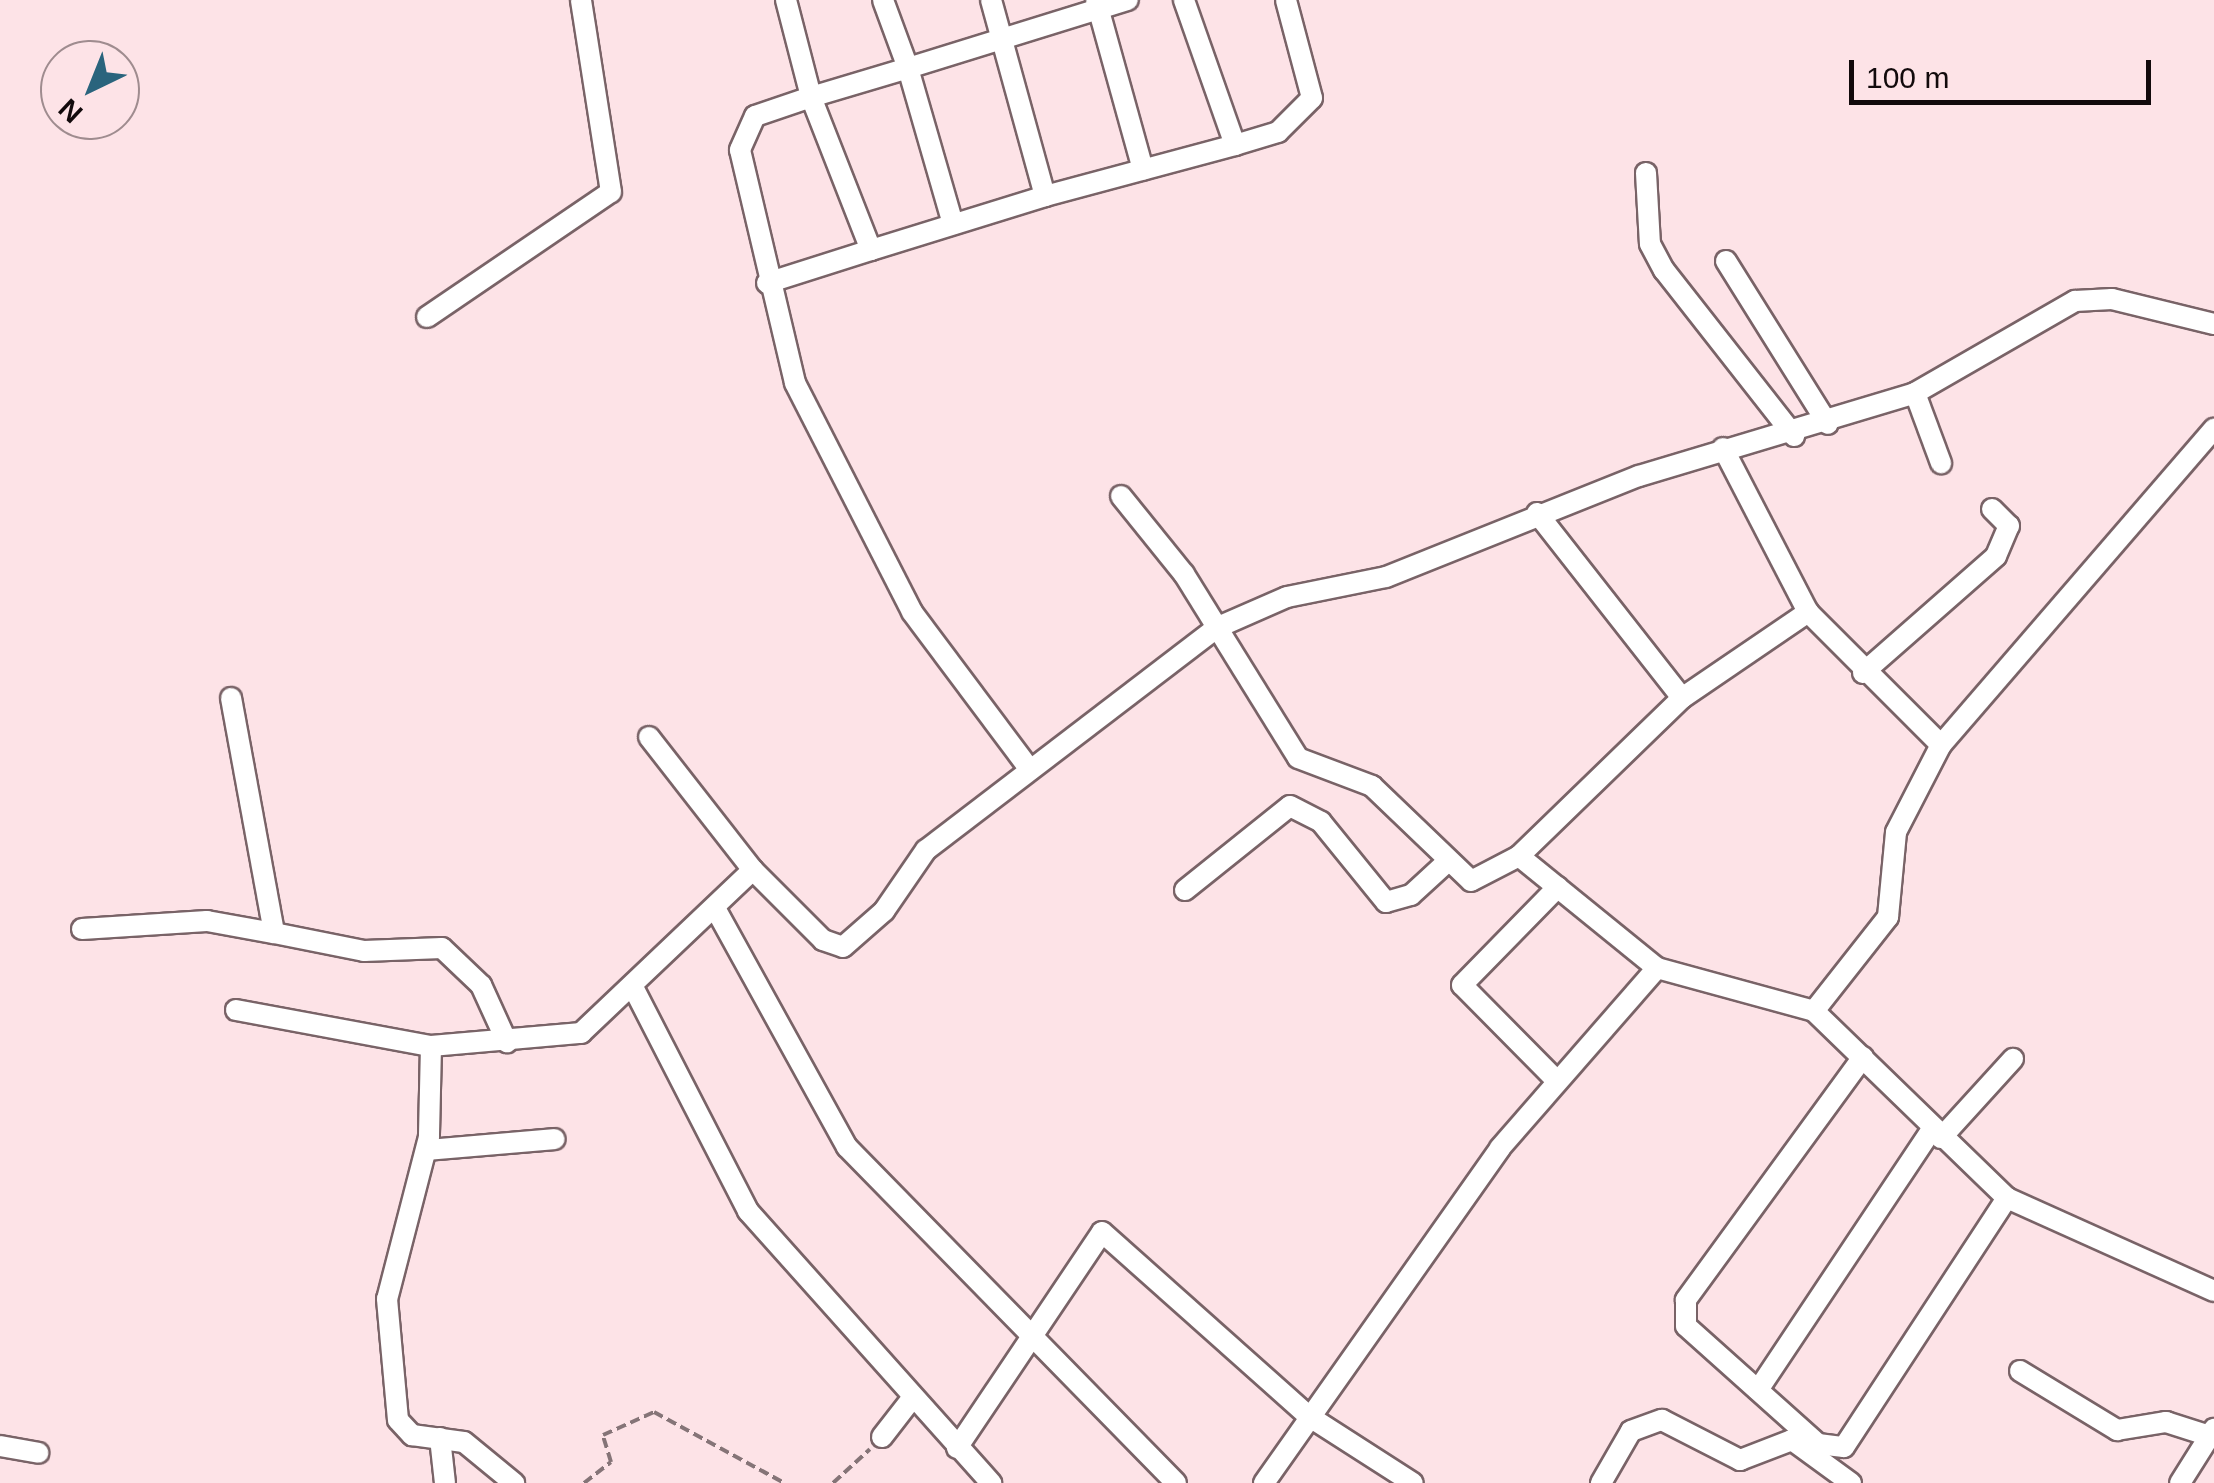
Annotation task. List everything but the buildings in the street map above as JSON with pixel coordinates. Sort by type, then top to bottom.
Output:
[{"type":"street","points":[[427,318],[611,192],[581,0]]},
{"type":"street","points":[[786,0],[811,97],[871,250]]},
{"type":"street","points":[[883,0],[908,68],[953,224]]},
{"type":"street","points":[[992,0],[1046,196]]},
{"type":"street","points":[[1030,770],[897,586],[796,383],[747,210],[744,129],[811,97],[1098,5],[1128,0]]},
{"type":"street","points":[[1184,0],[1235,146]]},
{"type":"street","points":[[767,283],[1046,196],[1278,132],[1312,98],[1286,0]]},
{"type":"street","points":[[1098,5],[1144,170]]},
{"type":"street","points":[[1646,173],[1650,244],[1664,270],[1794,436]]},
{"type":"street","points":[[1726,261],[1828,424]]},
{"type":"street","points":[[649,737],[753,870],[824,940],[843,947],[884,911],[926,850],[1216,628],[1287,597],[1386,577],[1537,513],[1724,448],[1794,436],[1914,393],[2076,301],[2112,299],[2214,324]]},
{"type":"street","points":[[1914,393],[1941,462]]},
{"type":"street","points":[[1814,1011],[1888,917],[1896,832],[1941,745],[2214,429]]},
{"type":"street","points":[[1724,448],[1808,612],[1863,674],[1941,745]]},
{"type":"street","points":[[1120,496],[1216,628],[1298,758],[1372,786],[1447,862],[1476,881],[1519,856],[1682,698],[1808,612]]},
{"type":"street","points":[[1863,674],[1996,556],[2009,526],[1992,509]]},
{"type":"street","points":[[1537,513],[1682,698]]},
{"type":"street","points":[[231,698],[274,933]]},
{"type":"street","points":[[1185,890],[1290,806],[1322,822],[1386,902],[1410,895],[1447,862]]},
{"type":"street","points":[[1519,856],[1657,968],[1814,1011],[2007,1198],[2214,1290]]},
{"type":"street","points":[[236,1010],[431,1046],[581,1034],[753,870]]},
{"type":"street","points":[[1557,1081],[1462,985],[1558,887]]},
{"type":"street","points":[[714,908],[847,1147],[1176,1483]]},
{"type":"street","points":[[82,928],[207,921],[364,950],[442,948],[481,984],[507,1042]]},
{"type":"street","points":[[1264,1483],[1557,1081],[1657,968]]},
{"type":"street","points":[[632,988],[748,1211],[910,1401],[991,1483]]},
{"type":"street","points":[[431,1046],[427,1150],[387,1305],[398,1420],[412,1434],[474,1448],[514,1483]]},
{"type":"street","points":[[1863,1057],[1681,1310],[1686,1326],[1818,1444],[1844,1447],[2007,1198]]},
{"type":"street","points":[[1758,1390],[1937,1133],[2013,1060]]},
{"type":"street","points":[[427,1150],[555,1138]]},
{"type":"street","points":[[956,1448],[1027,1334],[1102,1232],[1310,1417],[1414,1483]]},
{"type":"street","points":[[2020,1371],[2117,1430],[2166,1422],[2212,1433],[2180,1483]]},
{"type":"street","points":[[882,1437],[910,1401]]},
{"type":"street","points":[[1601,1483],[1631,1431],[1662,1420],[1740,1460],[1792,1440],[1851,1483]]},
{"type":"street","points":[[440,1438],[444,1483]]},
{"type":"street","points":[[0,1446],[38,1453]]},
{"type":"path","points":[[584,1483],[611,1461],[603,1434],[654,1412],[784,1483]]},
{"type":"path","points":[[833,1483],[882,1437]]}]
